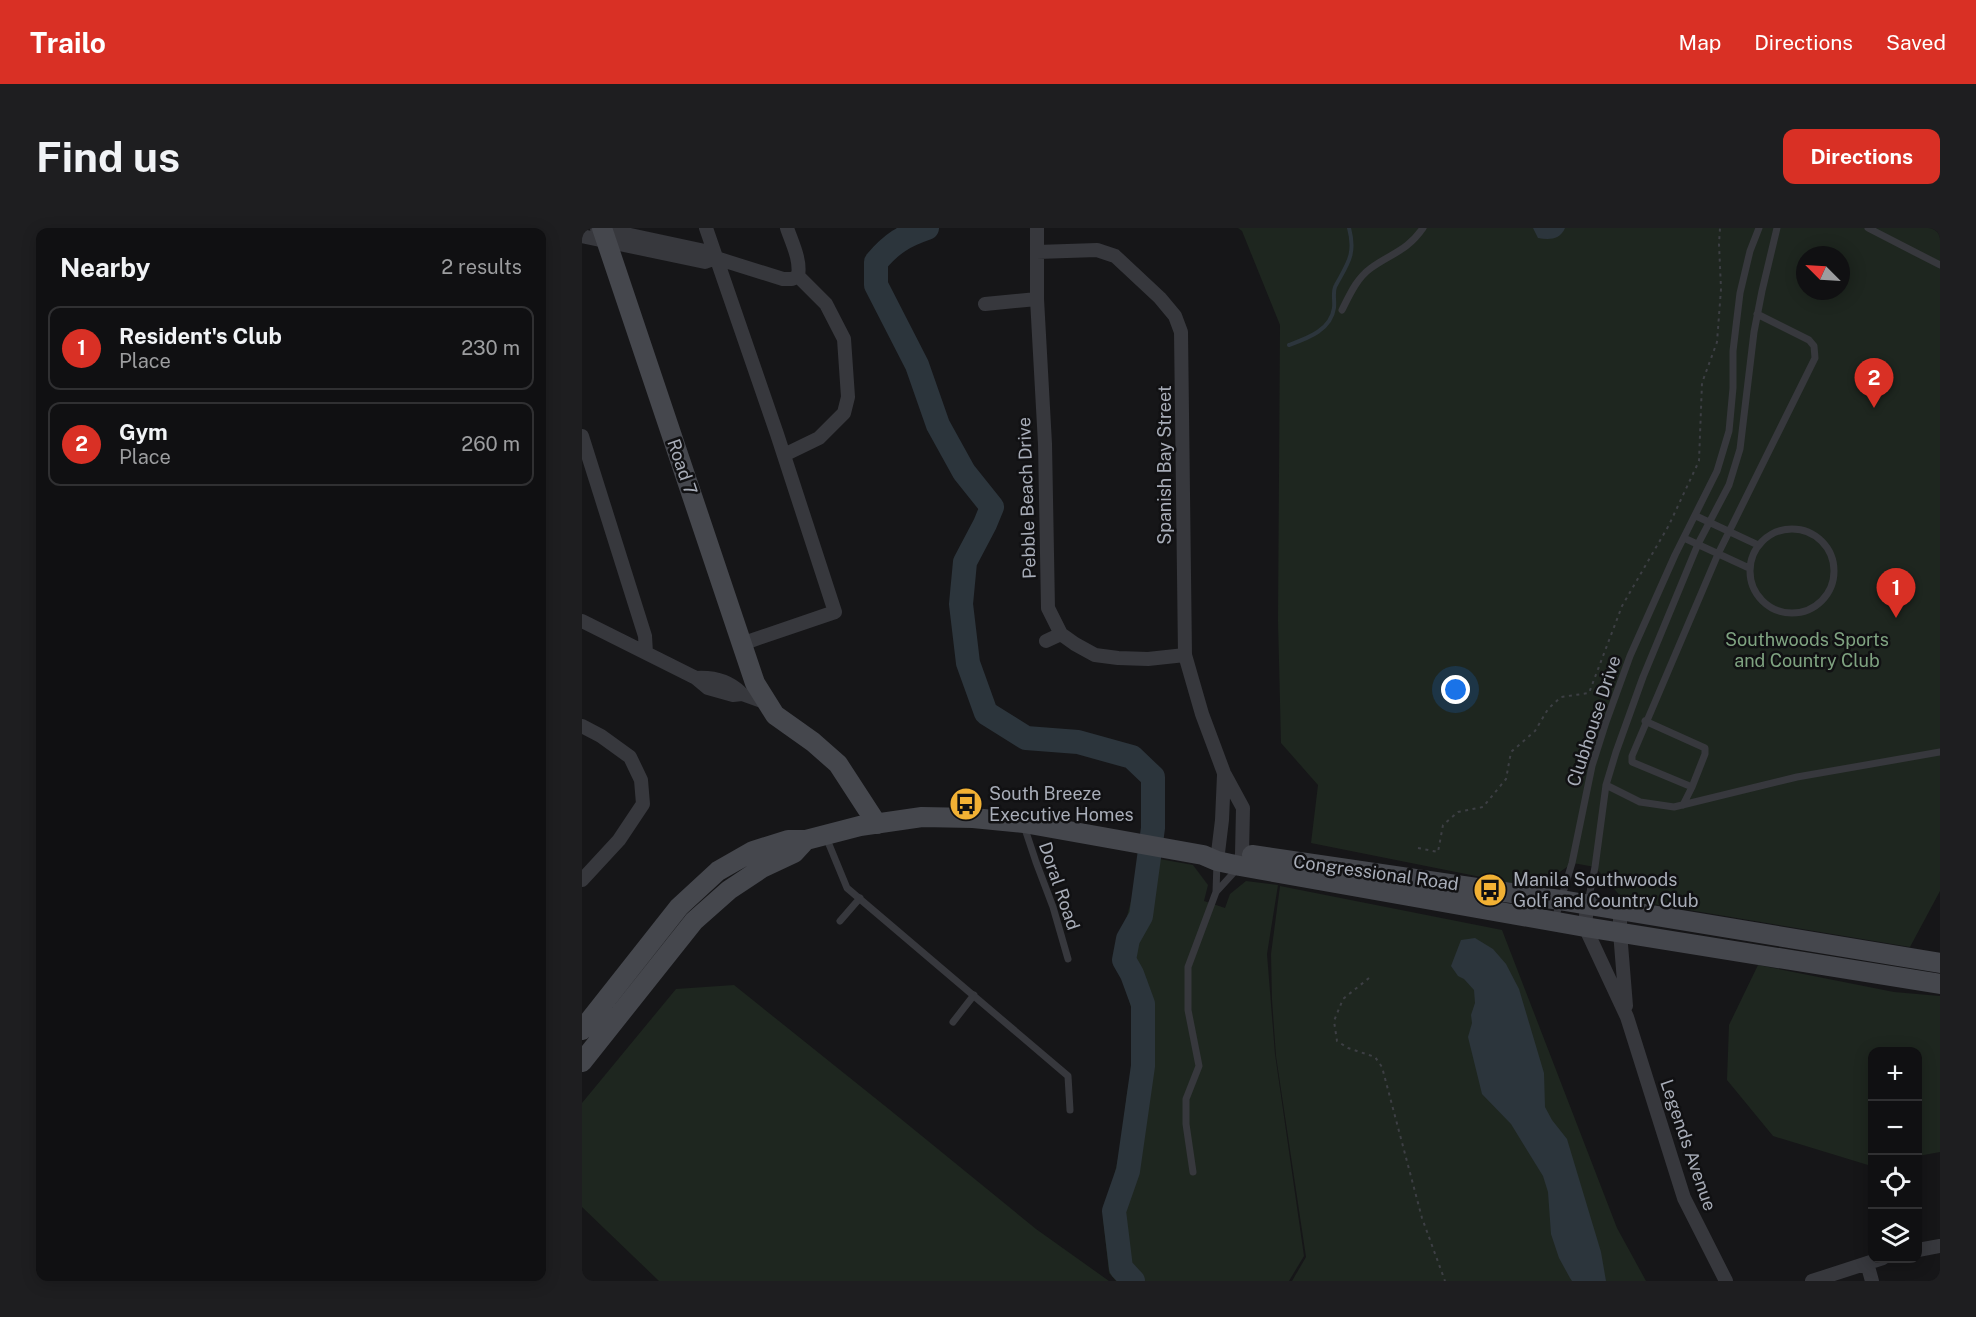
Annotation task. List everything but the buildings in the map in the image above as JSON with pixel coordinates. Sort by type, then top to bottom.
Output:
[{"type":"main road","name":"Road 7","points":[[606,233],[750,641],[763,679],[767,703]]},
{"type":"main road","name":"Road 7","points":[[606,233],[755,683],[781,720],[813,742],[826,756],[838,764],[869,825]]},
{"type":"main road","name":"Congressional Road","points":[[582,1030],[679,907],[718,871],[753,851],[788,840],[806,840],[869,825],[922,817],[973,818],[1024,824],[1213,855],[1438,901],[1585,927]]},
{"type":"main road","name":"Congressional Road","points":[[582,1062],[694,921],[729,890],[762,868],[794,852],[806,840]]},
{"type":"main road","name":"Congressional Road","points":[[1241,860],[1560,900],[1940,963]]},
{"type":"main road","points":[[700,887],[714,904]]},
{"type":"main road","points":[[1585,927],[1940,984]]},
{"type":"street","points":[[706,228],[835,612],[750,641]]},
{"type":"street","points":[[784,455],[819,438],[844,413],[848,397],[844,339],[826,304],[798,276],[798,261],[787,228]]},
{"type":"street","name":"Pebble Beach Drive","points":[[1037,228],[1037,300],[1045,444],[1048,608],[1060,634]]},
{"type":"street","points":[[582,236],[606,233],[705,251],[716,258],[783,279],[798,276]]},
{"type":"street","name":"Spanish Bay Street","points":[[1037,252],[1097,250],[1115,256],[1160,297],[1175,316],[1181,332],[1185,655],[1202,714],[1224,773],[1243,808],[1241,860]]},
{"type":"street","points":[[985,304],[1037,300]]},
{"type":"street","points":[[582,436],[587,468],[645,636],[646,653]]},
{"type":"street","points":[[582,621],[696,678],[708,688],[733,695],[742,694],[767,703]]},
{"type":"street","points":[[1046,641],[1060,634],[1095,655],[1118,658],[1148,659],[1185,655]]},
{"type":"street","points":[[582,726],[601,736],[630,757],[641,780],[643,804],[620,840],[582,880]]},
{"type":"street","name":"Spanish Bay Street","points":[[1213,855],[1224,773]]},
{"type":"street","points":[[1585,927],[1587,905]]},
{"type":"street","name":"Legends Avenue","points":[[1620,910],[1627,1017]]},
{"type":"street","name":"Legends Avenue","points":[[1585,927],[1627,1017],[1684,1198],[1726,1281]]},
{"type":"street","points":[[1922,1249],[1940,1246]]},
{"type":"street","points":[[1812,1281],[1867,1263],[1872,1281]]},
{"type":"lane","points":[[1342,310],[1352,289],[1362,276],[1372,267],[1405,249],[1423,228]]},
{"type":"lane","name":"Clubhouse Drive","points":[[1554,921],[1572,863],[1592,766],[1606,722],[1630,656],[1717,471],[1729,431],[1733,388],[1733,351],[1740,293],[1750,251],[1759,228]]},
{"type":"lane","name":"Clubhouse Drive","points":[[1587,905],[1595,867],[1606,785],[1643,677],[1698,544],[1728,485],[1740,449],[1749,364],[1777,228]]},
{"type":"lane","points":[[1868,228],[1877,230],[1940,265]]},
{"type":"lane","points":[[1692,787],[1632,762],[1632,756],[1729,530],[1815,358],[1814,346],[1809,340],[1758,314]]},
{"type":"lane","points":[[1696,516],[1758,545]]},
{"type":"lane","points":[[1785,529],[1809,531],[1822,541],[1831,554],[1834,570],[1831,585],[1823,599],[1810,609],[1795,613],[1771,608],[1759,598],[1751,584],[1749,568],[1758,545],[1770,534],[1785,529]]},
{"type":"lane","points":[[1684,538],[1749,568]]},
{"type":"lane","points":[[1645,722],[1705,748],[1692,787],[1683,805]]},
{"type":"lane","points":[[1606,785],[1640,802],[1674,807],[1797,777],[1940,752]]},
{"type":"lane","name":"Doral Road","points":[[1024,824],[1053,906],[1068,958]]},
{"type":"lane","points":[[825,835],[847,888],[1068,1076],[1070,1110]]},
{"type":"lane","points":[[1213,855],[1215,894]]},
{"type":"lane","points":[[1193,1172],[1186,1124],[1186,1100],[1199,1066],[1188,1010],[1188,967],[1215,894],[1241,860]]},
{"type":"lane","points":[[840,921],[860,898]]},
{"type":"lane","points":[[952,1022],[974,995]]},
{"type":"path","points":[[1418,848],[1438,852],[1443,825],[1458,812],[1483,807],[1506,779],[1511,752],[1535,731],[1548,709],[1562,697],[1589,693],[1622,606],[1669,525],[1699,461],[1702,383],[1717,342],[1721,289],[1720,228]]},
{"type":"path","points":[[1369,978],[1343,999],[1334,1021],[1337,1041],[1348,1048],[1375,1057],[1382,1067],[1422,1218],[1445,1281]]},
{"type":"green space","name":"Manila Southwoods Golf and Country Club","points":[[1238,228],[1940,228],[1940,891],[1910,947],[1623,899],[1595,867],[1573,863],[1536,888],[1311,843],[1318,785],[1281,743],[1278,621],[1280,325],[1242,231]]},
{"type":"green space","points":[[1143,856],[1193,865],[1208,885],[1204,901],[1225,908],[1230,894],[1246,881],[1278,885],[1267,954],[1275,1054],[1304,1256],[1289,1281],[1116,1281],[1109,1273],[1103,1218],[1121,1145],[1127,1093],[1135,1052],[1132,1012],[1125,982],[1115,961]]},
{"type":"green space","name":"Manila Southwoods Golf and Country Club","points":[[1280,886],[1502,930],[1617,1228],[1646,1281],[1292,1281],[1306,1257],[1276,1056],[1272,1000],[1271,954]]},
{"type":"green space","points":[[1758,965],[1894,992],[1940,996],[1940,1152],[1922,1155],[1922,1047],[1868,1047],[1868,1165],[1773,1136],[1727,1080],[1729,1025]]},
{"type":"green space","points":[[734,985],[1036,1229],[1109,1281],[659,1281],[582,1207],[582,1103],[676,989]]},
{"type":"shaded area","points":[[1533,228],[1565,228],[1557,237],[1546,239],[1538,238]]},
{"type":"shaded area","points":[[1475,938],[1493,949],[1506,964],[1519,989],[1544,1073],[1545,1107],[1567,1139],[1601,1252],[1606,1281],[1572,1281],[1570,1278],[1559,1258],[1551,1234],[1548,1192],[1543,1176],[1511,1124],[1482,1094],[1468,1037],[1475,1003],[1474,990],[1458,976],[1451,966],[1461,940]]},
{"type":"waterway","points":[[927,228],[899,241],[882,255],[876,262],[876,285],[917,365],[938,425],[964,472],[992,507],[965,562],[961,604],[968,663],[986,713],[1026,738],[1078,742],[1132,757],[1153,777],[1153,828],[1141,916],[1128,939],[1124,960],[1143,1004],[1143,1066],[1128,1171],[1114,1211],[1121,1268],[1133,1281]]},
{"type":"waterway","points":[[1289,345],[1318,332],[1332,316],[1335,287],[1350,258],[1352,245],[1349,228]]},
{"type":"place","name":"Gym","points":[[1874,408]]},
{"type":"place","name":"Resident's Club","points":[[1896,618]]},
{"type":"place","name":"South Breeze Executive Homes","points":[[966,804]]},
{"type":"place","name":"Manila Southwoods Golf and Country Club","points":[[1490,890]]},
{"type":"park label","name":"Southwoods Sports and Country Club","points":[[1807,650]]}]
